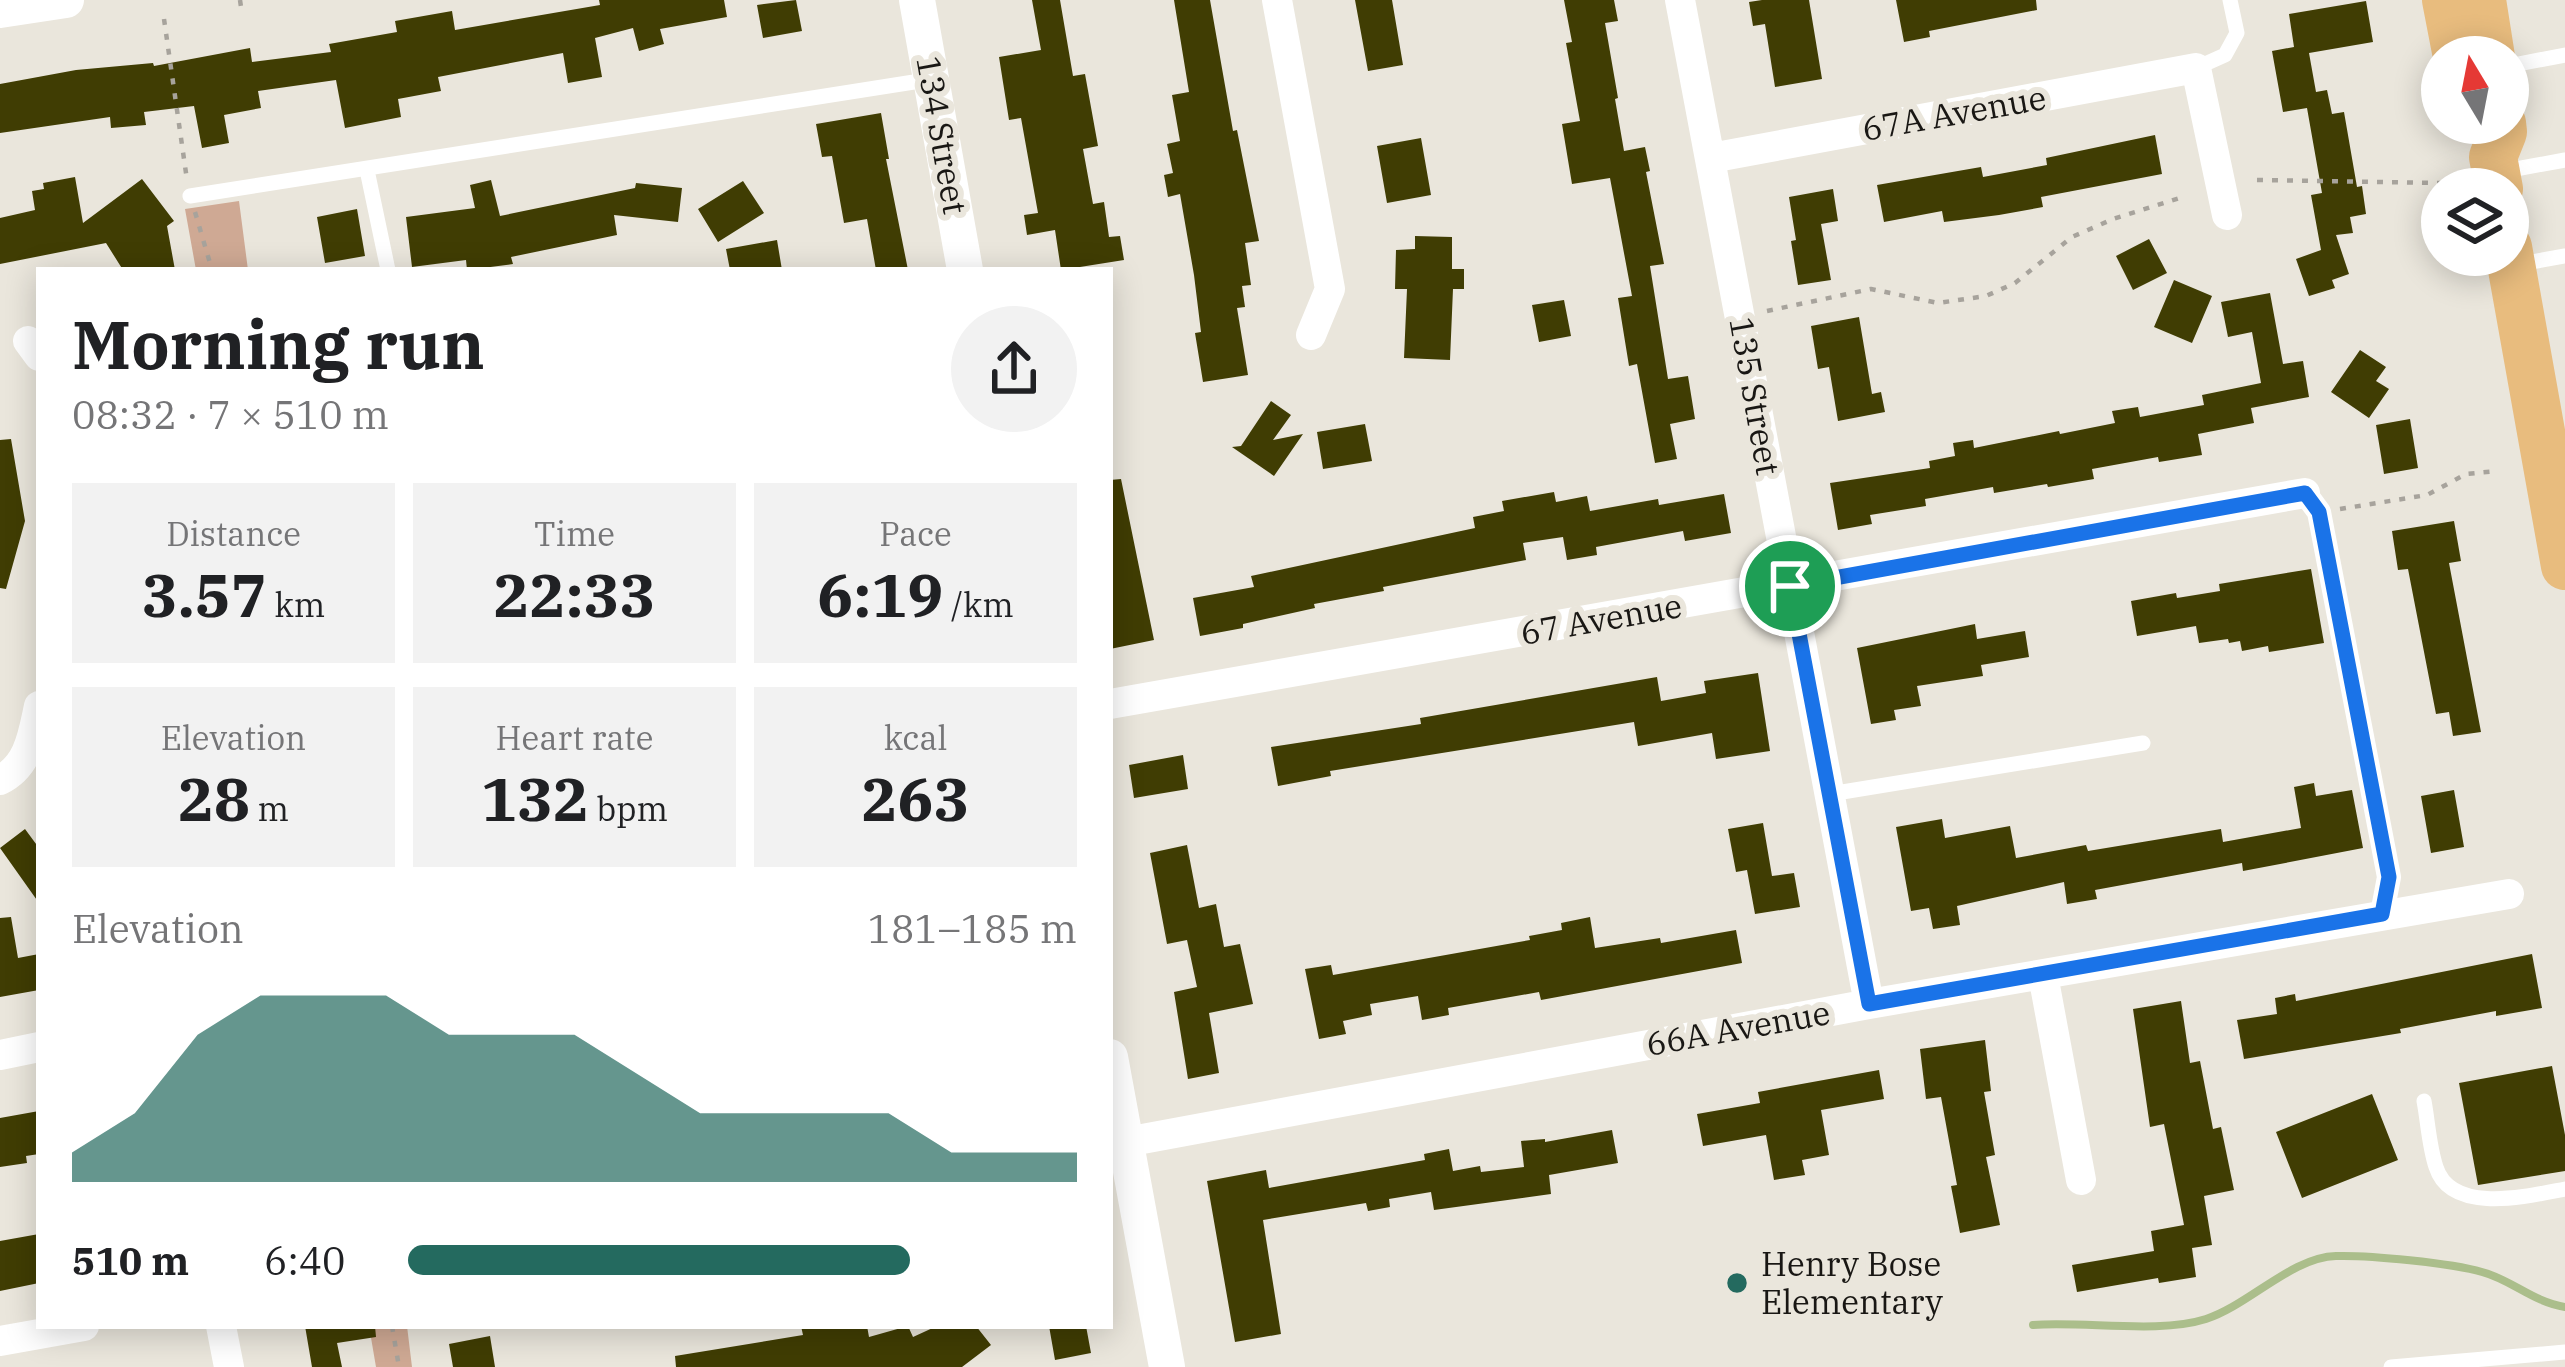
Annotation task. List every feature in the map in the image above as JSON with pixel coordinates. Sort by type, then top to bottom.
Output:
[{"type":"main road","points":[[2446,0],[2453,36]]},
{"type":"main road","points":[[2482,0],[2488,36]]},
{"type":"main road","points":[[2515,276],[2540,382],[2565,566]]},
{"type":"street","points":[[0,10],[66,0]]},
{"type":"street","name":"134 Street","points":[[917,0],[964,267]]},
{"type":"street","points":[[1277,0],[1330,289],[1312,334]]},
{"type":"street","name":"135 Street","points":[[1680,0],[1869,1004]]},
{"type":"street","points":[[2196,68],[2227,215]]},
{"type":"street","name":"67A Avenue","points":[[1711,158],[2196,68]]},
{"type":"street","name":"67 Avenue","points":[[1113,703],[2305,493]]},
{"type":"street","points":[[5,777],[28,750],[36,718]]},
{"type":"street","name":"66A Avenue","points":[[1118,1143],[1869,1004],[2509,894]]},
{"type":"street","points":[[2043,974],[2081,1180]]},
{"type":"street","points":[[0,1054],[36,1048]]},
{"type":"street","points":[[1113,1089],[1118,1143],[1167,1367]]},
{"type":"street","points":[[0,1341],[67,1329]]},
{"type":"street","points":[[222,1329],[229,1367]]},
{"type":"lane","points":[[2196,68],[2225,56],[2237,33],[2230,0]]},
{"type":"lane","points":[[2529,62],[2565,55]]},
{"type":"lane","points":[[190,196],[933,79]]},
{"type":"lane","points":[[2492,153],[2565,160]]},
{"type":"lane","points":[[367,170],[387,267]]},
{"type":"lane","points":[[2529,256],[2565,256]]},
{"type":"lane","points":[[2305,493],[2319,512],[2389,877],[2382,914]]},
{"type":"lane","points":[[1830,794],[2143,743]]},
{"type":"lane","points":[[2424,1101],[2437,1172],[2451,1190],[2486,1199],[2565,1189]]},
{"type":"lane","points":[[2391,1367],[2565,1352]]},
{"type":"path","points":[[164,19],[190,196],[211,267]]},
{"type":"path","points":[[2257,180],[2421,184]]},
{"type":"path","points":[[1757,313],[1871,289],[1938,303],[1985,296],[2015,283],[2072,237],[2186,196]]},
{"type":"path","points":[[2334,510],[2427,495],[2466,474],[2498,471]]},
{"type":"path","points":[[393,1329],[399,1367]]},
{"type":"shaded area","points":[[239,201],[248,267],[195,267],[185,209]]},
{"type":"shaded area","points":[[370,1329],[407,1329],[412,1367],[376,1367]]},
{"type":"building","points":[[599,0],[724,0],[727,17],[660,29],[664,44],[639,51],[633,28],[595,38],[602,77],[568,83],[563,53],[438,77],[441,91],[398,99],[401,117],[345,128],[336,80],[258,91],[261,108],[224,115],[229,143],[202,148],[194,106],[144,112],[146,125],[111,128],[110,117],[0,133],[0,84],[76,70],[154,66],[250,48],[252,62],[331,52],[329,44],[397,32],[395,21],[452,11],[455,30],[600,5]]},
{"type":"building","points":[[796,0],[802,31],[763,38],[757,5]]},
{"type":"building","points":[[1032,0],[1060,0],[1073,76],[1085,74],[1098,146],[1083,149],[1093,204],[1104,202],[1109,237],[1120,236],[1124,260],[1061,267],[1055,230],[1027,235],[1024,215],[1038,213],[1021,118],[1009,120],[999,57],[1041,50]]},
{"type":"building","points":[[1174,0],[1210,0],[1259,241],[1245,243],[1251,285],[1242,286],[1245,307],[1237,308],[1248,375],[1203,382],[1195,333],[1201,332],[1180,194],[1168,197],[1164,175],[1173,173],[1167,144],[1180,141],[1172,95],[1189,92]]},
{"type":"building","points":[[1355,0],[1392,0],[1403,65],[1368,71]]},
{"type":"building","points":[[1564,0],[1614,0],[1618,21],[1605,23],[1615,99],[1624,151],[1645,147],[1650,171],[1646,172],[1664,264],[1650,266],[1668,379],[1688,376],[1695,419],[1670,424],[1677,459],[1655,463],[1637,364],[1629,366],[1618,298],[1632,296],[1610,178],[1572,184],[1562,124],[1580,121],[1566,43],[1572,42]]},
{"type":"building","points":[[1809,0],[1822,79],[1775,87],[1765,24],[1753,26],[1749,2]]},
{"type":"building","points":[[1896,0],[2036,0],[2037,10],[1929,31],[1930,37],[1904,42]]},
{"type":"building","points":[[2366,1],[2373,42],[2309,53],[2316,92],[2327,90],[2332,114],[2344,112],[2366,214],[2350,217],[2353,233],[2336,235],[2349,274],[2332,280],[2335,288],[2309,296],[2296,259],[2321,250],[2311,195],[2322,193],[2307,108],[2283,112],[2272,51],[2294,47],[2289,14]]},
{"type":"building","points":[[881,113],[907,267],[875,267],[867,219],[844,223],[832,156],[822,157],[816,124]]},
{"type":"building","points":[[2155,135],[2162,174],[2041,197],[2043,207],[1999,215],[1944,222],[1942,211],[1884,222],[1877,185],[1981,167],[1983,177]]},
{"type":"building","points":[[1421,138],[1431,195],[1387,203],[1377,146]]},
{"type":"building","points":[[75,177],[83,223],[142,179],[174,221],[167,226],[174,267],[121,267],[106,243],[0,264],[0,218],[35,210],[32,191],[44,189],[43,183]]},
{"type":"building","points":[[491,180],[500,216],[635,188],[636,183],[682,188],[678,222],[614,215],[617,235],[511,257],[513,264],[467,267],[466,260],[412,267],[406,217],[475,208],[470,185]]},
{"type":"building","points":[[743,181],[764,213],[718,242],[698,209]]},
{"type":"building","points":[[1833,189],[1838,221],[1821,224],[1831,280],[1798,285],[1789,197]]},
{"type":"building","points":[[357,209],[365,256],[325,263],[317,217]]},
{"type":"building","points":[[1415,236],[1452,237],[1452,269],[1464,269],[1464,289],[1453,289],[1450,360],[1404,358],[1407,289],[1395,289],[1396,250],[1415,249]]},
{"type":"building","points":[[2149,239],[2167,273],[2133,290],[2116,256]]},
{"type":"building","points":[[777,240],[782,267],[729,267],[726,249]]},
{"type":"building","points":[[2174,280],[2212,296],[2192,343],[2154,327]]},
{"type":"building","points":[[2270,293],[2283,364],[2303,361],[2309,397],[2251,408],[2254,423],[2198,434],[2202,455],[2092,469],[2094,479],[2048,487],[1994,493],[1993,487],[1925,499],[1926,506],[1870,515],[1872,524],[1838,530],[1830,483],[1930,468],[1929,461],[1955,456],[1953,443],[1973,440],[1974,448],[2060,434],[2115,423],[2112,411],[2138,407],[2140,417],[2204,405],[2202,395],[2261,383],[2252,332],[2228,337],[2221,302]]},
{"type":"building","points":[[1564,300],[1571,336],[1539,342],[1532,305]]},
{"type":"building","points":[[1859,317],[1872,394],[1881,392],[1885,412],[1838,421],[1829,367],[1818,369],[1811,326]]},
{"type":"building","points":[[2360,350],[2386,367],[2376,381],[2389,389],[2369,418],[2331,392]]},
{"type":"building","points":[[1271,401],[1291,415],[1273,440],[1303,434],[1274,476],[1232,447],[1241,446]]},
{"type":"building","points":[[2410,419],[2418,468],[2384,474],[2376,425]]},
{"type":"building","points":[[1365,424],[1372,461],[1323,469],[1317,432]]},
{"type":"building","points":[[11,439],[25,521],[6,589],[0,588],[0,440]]},
{"type":"building","points":[[1121,479],[1154,640],[1113,648],[1113,480]]},
{"type":"building","points":[[1554,492],[1556,502],[1587,496],[1590,511],[1724,494],[1731,533],[1685,541],[1683,531],[1596,547],[1597,555],[1567,560],[1563,537],[1523,543],[1526,560],[1383,587],[1384,591],[1314,604],[1315,608],[1200,636],[1193,598],[1254,587],[1251,576],[1475,528],[1473,517],[1504,511],[1502,501]]},
{"type":"building","points":[[2454,521],[2461,561],[2449,563],[2481,732],[2453,736],[2449,712],[2436,714],[2408,569],[2398,570],[2392,531]]},
{"type":"building","points":[[2311,569],[2324,643],[2269,652],[2268,646],[2242,651],[2240,641],[2199,643],[2196,626],[2137,636],[2131,601],[2220,591],[2219,584]]},
{"type":"building","points":[[1975,624],[1977,639],[2025,631],[2029,657],[1981,665],[1983,676],[1917,686],[1921,706],[1894,710],[1896,720],[1871,724],[1857,648]]},
{"type":"building","points":[[1758,673],[1770,751],[1716,759],[1712,733],[1638,746],[1634,722],[1330,771],[1331,776],[1278,786],[1271,747],[1421,724],[1420,718],[1657,677],[1661,701],[1706,693],[1704,681]]},
{"type":"building","points":[[1183,755],[1188,789],[1134,798],[1129,765]]},
{"type":"building","points":[[2314,783],[2316,796],[2352,790],[2363,848],[2243,871],[2242,863],[2095,890],[2097,899],[2067,904],[2064,882],[1957,906],[1960,925],[1933,929],[1929,908],[1911,911],[1896,827],[1942,819],[1945,838],[2010,826],[2016,858],[2221,829],[2223,842],[2301,828],[2294,787]]},
{"type":"building","points":[[2454,790],[2464,847],[2431,853],[2421,796]]},
{"type":"building","points":[[1763,823],[1772,876],[1794,873],[1800,907],[1755,914],[1747,870],[1736,872],[1728,829]]},
{"type":"building","points":[[25,829],[36,844],[36,899],[0,848]]},
{"type":"building","points":[[1187,845],[1199,908],[1216,904],[1224,947],[1240,944],[1253,1004],[1209,1013],[1219,1073],[1188,1079],[1174,992],[1197,987],[1187,940],[1167,944],[1150,853]]},
{"type":"building","points":[[11,917],[18,958],[36,955],[36,991],[0,997],[0,918]]},
{"type":"building","points":[[1590,917],[1595,948],[1736,930],[1742,963],[1541,1000],[1539,992],[1448,1008],[1449,1015],[1422,1020],[1418,996],[1370,1004],[1372,1015],[1343,1021],[1346,1034],[1319,1039],[1305,969],[1331,965],[1333,975],[1530,940],[1529,936],[1562,930],[1561,923]]},
{"type":"building","points":[[2532,954],[2542,1008],[2496,1016],[2496,1011],[2400,1029],[2401,1033],[2244,1059],[2237,1020],[2277,1014],[2275,998],[2295,994],[2296,1001]]},
{"type":"building","points":[[2181,1001],[2190,1063],[2200,1061],[2213,1129],[2221,1127],[2234,1190],[2204,1196],[2212,1245],[2192,1248],[2196,1277],[2159,1283],[2158,1278],[2077,1292],[2072,1265],[2154,1251],[2151,1231],[2184,1225],[2164,1124],[2150,1127],[2133,1009]]},
{"type":"building","points":[[1985,1040],[1991,1091],[1984,1092],[1995,1155],[1986,1157],[2000,1225],[1960,1233],[1951,1186],[1957,1185],[1941,1097],[1926,1099],[1920,1049]]},
{"type":"building","points":[[2552,1066],[2565,1135],[2565,1171],[2478,1185],[2459,1083]]},
{"type":"building","points":[[1879,1070],[1884,1099],[1821,1110],[1829,1155],[1802,1160],[1805,1175],[1774,1180],[1766,1135],[1703,1146],[1697,1114],[1760,1103],[1758,1092]]},
{"type":"building","points":[[2372,1094],[2398,1160],[2302,1198],[2276,1132]]},
{"type":"building","points":[[36,1112],[36,1154],[26,1156],[27,1163],[0,1167],[0,1118]]},
{"type":"building","points":[[1612,1130],[1618,1163],[1549,1175],[1551,1194],[1434,1210],[1431,1192],[1389,1199],[1390,1207],[1368,1211],[1366,1203],[1263,1220],[1281,1334],[1235,1342],[1207,1181],[1266,1170],[1269,1188],[1425,1160],[1424,1154],[1449,1149],[1453,1171],[1524,1167],[1521,1141],[1545,1142]]},
{"type":"building","points":[[36,1235],[36,1284],[0,1291],[0,1241]]},
{"type":"building","points":[[306,1329],[375,1329],[376,1337],[337,1343],[342,1367],[312,1367]]},
{"type":"building","points":[[802,1329],[868,1329],[869,1337],[909,1329],[913,1337],[930,1329],[978,1329],[991,1345],[962,1367],[676,1367],[675,1356],[803,1335]]},
{"type":"building","points":[[1050,1329],[1087,1329],[1091,1353],[1055,1360]]},
{"type":"building","points":[[490,1336],[495,1367],[453,1367],[449,1344]]},
{"type":"waterway","points":[[2033,1325],[2144,1326],[2206,1319],[2303,1264],[2336,1256],[2468,1269],[2565,1307]]},
{"type":"place","name":"Henry Bose Elementary","points":[[1737,1283]]},
{"type":"route","points":[[2305,493],[2319,512],[2389,877],[2382,914],[1869,1004],[1790,586],[2305,493]]}]
